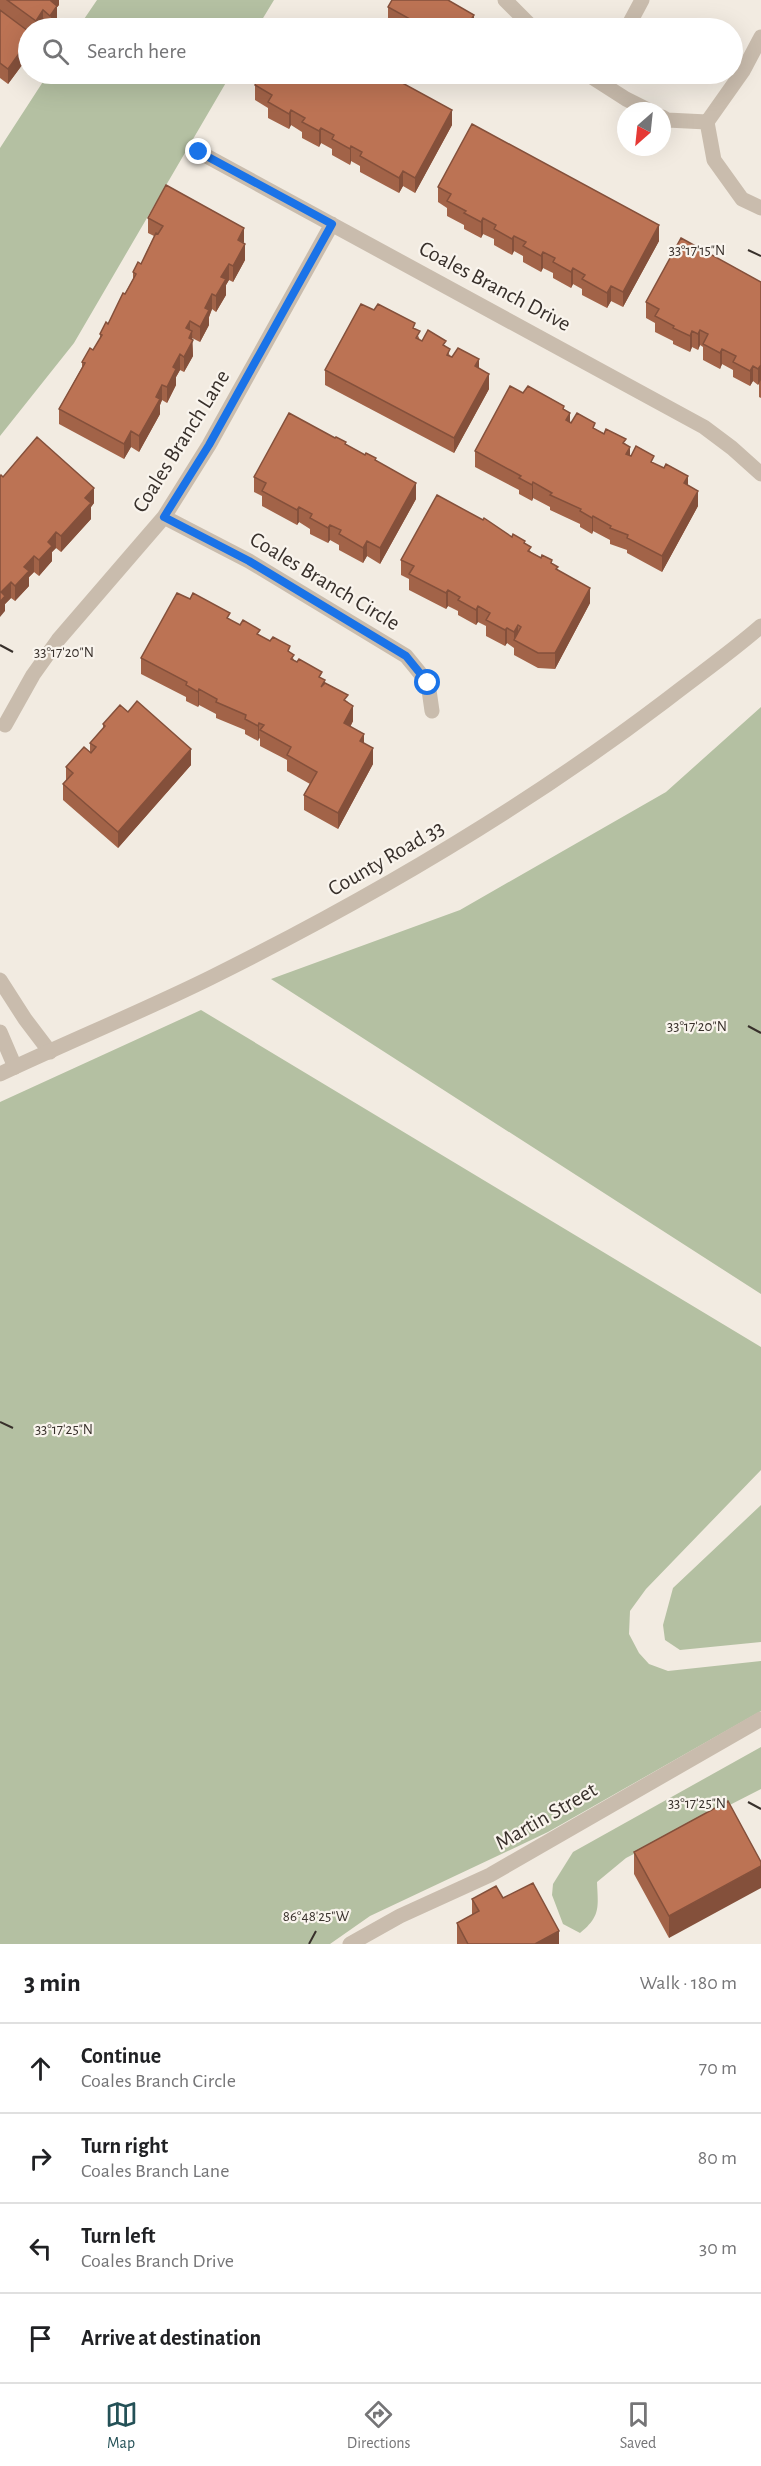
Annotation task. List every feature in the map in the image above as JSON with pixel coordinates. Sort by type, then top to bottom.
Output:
[{"type":"street","points":[[505,0],[522,18]]},
{"type":"street","points":[[632,18],[642,0]]},
{"type":"street","points":[[743,71],[761,37]]},
{"type":"street","points":[[608,84],[636,102]]},
{"type":"street","points":[[734,84],[707,122],[714,160],[742,199],[761,208]]},
{"type":"street","points":[[671,120],[707,122]]},
{"type":"street","name":"Coales Branch Drive","points":[[199,152],[704,427],[761,474]]},
{"type":"street","name":"Coales Branch Lane","points":[[5,725],[33,675],[58,640],[164,517],[209,445],[332,224]]},
{"type":"street","name":"Coales Branch Circle","points":[[164,517],[249,561],[406,656],[428,683],[432,711]]},
{"type":"street","name":"County Road 33","points":[[0,1074],[116,1023],[210,978],[408,873],[497,819],[623,732],[761,626]]},
{"type":"street","points":[[0,980],[50,1052]]},
{"type":"street","points":[[0,1032],[15,1067]]},
{"type":"street","name":"Martin Street","points":[[350,1944],[400,1916],[490,1875],[761,1719]]},
{"type":"green space","points":[[97,0],[274,0],[263,18],[85,18]]},
{"type":"green space","points":[[42,84],[225,84],[74,343],[0,436],[0,148]]},
{"type":"green space","points":[[761,707],[761,1294],[271,979],[460,910],[666,792]]},
{"type":"green space","points":[[201,1010],[761,1347],[761,1470],[646,1589],[630,1611],[629,1634],[639,1653],[649,1664],[668,1671],[761,1661],[761,1711],[548,1832],[370,1916],[330,1944],[0,1944],[0,1102]]},
{"type":"green space","points":[[761,1505],[761,1642],[680,1650],[665,1640],[663,1625],[673,1588]]},
{"type":"green space","points":[[761,1747],[761,1789],[626,1858],[597,1882],[597,1910],[587,1927],[580,1933],[563,1924],[552,1895],[553,1884],[573,1852]]},
{"type":"building","points":[[7,0],[52,0],[57,6],[50,16],[43,10],[38,18],[32,18]]},
{"type":"building","points":[[392,0],[448,0],[474,15],[472,18],[408,18],[388,7]]},
{"type":"building","points":[[0,10],[18,24],[18,55],[8,69],[0,63]]},
{"type":"building","points":[[404,84],[452,110],[415,178],[403,171],[399,178],[360,156],[362,152],[351,146],[350,149],[332,139],[334,135],[321,128],[319,131],[302,122],[305,118],[291,110],[289,114],[268,102],[272,95],[255,85]]},
{"type":"building","points":[[472,124],[659,225],[623,292],[611,286],[607,293],[582,279],[585,275],[573,268],[571,272],[553,262],[555,258],[543,252],[541,256],[523,246],[526,242],[514,236],[512,239],[494,229],[496,225],[483,218],[481,222],[447,201],[451,194],[438,187]]},
{"type":"building","points":[[166,185],[244,228],[238,240],[245,244],[233,266],[229,264],[221,277],[226,279],[216,296],[212,294],[205,308],[209,310],[200,327],[190,321],[186,328],[192,331],[189,338],[193,340],[184,357],[180,354],[167,387],[162,385],[156,397],[160,399],[139,436],[131,431],[124,444],[59,409],[85,363],[82,362],[90,348],[93,350],[102,335],[100,334],[106,322],[108,324],[123,293],[125,294],[136,274],[133,272],[138,262],[141,264],[156,233],[158,234],[163,226],[148,218]]},
{"type":"building","points":[[681,238],[761,282],[761,365],[758,369],[753,366],[750,371],[733,362],[736,356],[722,349],[720,353],[703,344],[708,334],[700,330],[698,334],[692,331],[690,336],[673,328],[674,326],[655,316],[659,309],[646,302]]},
{"type":"building","points":[[361,304],[374,310],[378,304],[415,323],[413,328],[420,331],[416,338],[422,341],[428,330],[446,341],[443,345],[450,349],[447,355],[452,357],[458,348],[479,359],[475,366],[489,374],[454,438],[325,370]]},
{"type":"building","points":[[510,386],[523,393],[528,386],[564,406],[563,409],[570,413],[566,420],[571,423],[577,413],[595,423],[593,428],[604,434],[606,429],[626,439],[623,443],[630,447],[626,454],[631,456],[636,446],[654,456],[651,462],[664,468],[666,464],[688,476],[684,483],[698,491],[662,556],[627,538],[628,535],[610,528],[611,526],[593,516],[592,518],[580,511],[581,509],[550,495],[552,493],[533,482],[532,485],[519,478],[521,476],[475,451]]},
{"type":"building","points":[[289,413],[346,442],[345,444],[365,455],[366,453],[376,458],[375,460],[416,483],[380,548],[367,541],[363,548],[339,534],[341,530],[330,525],[328,528],[310,518],[312,514],[299,507],[297,510],[262,491],[266,483],[254,477]]},
{"type":"building","points":[[37,437],[94,488],[85,498],[91,503],[61,536],[56,532],[48,542],[52,546],[39,560],[34,556],[24,567],[29,571],[15,586],[11,582],[1,592],[5,596],[0,602],[0,477],[1,475],[3,477]]},
{"type":"building","points":[[437,495],[483,520],[484,518],[512,537],[513,534],[525,541],[524,543],[531,547],[528,551],[541,558],[542,555],[552,560],[551,563],[558,567],[556,569],[590,588],[555,653],[538,653],[514,640],[521,627],[518,625],[514,632],[507,628],[505,630],[486,620],[490,613],[478,606],[476,610],[458,600],[460,597],[448,590],[446,593],[409,574],[414,566],[401,560]]},
{"type":"building","points":[[177,593],[190,599],[193,593],[230,613],[227,618],[240,625],[243,620],[260,630],[257,634],[270,641],[273,637],[290,646],[288,651],[294,655],[291,659],[297,662],[299,659],[322,672],[319,677],[325,680],[321,687],[325,683],[348,695],[344,700],[353,706],[344,723],[364,734],[360,741],[373,748],[338,813],[304,795],[317,772],[287,755],[291,747],[260,730],[264,725],[259,723],[258,726],[245,719],[246,715],[216,702],[217,699],[199,689],[198,692],[186,685],[187,682],[141,658]]},
{"type":"building","points":[[137,701],[191,749],[118,832],[63,784],[73,773],[66,767],[84,747],[91,753],[96,747],[90,743],[105,726],[103,724],[120,705],[128,712]]},
{"type":"building","points":[[728,1801],[761,1862],[761,1866],[669,1916],[634,1852]]},
{"type":"building","points":[[533,1883],[559,1931],[535,1944],[468,1944],[457,1923],[479,1911],[472,1899],[496,1886],[503,1898]]},
{"type":"route","points":[[199,152],[332,224],[209,445],[164,517],[249,561],[406,656],[428,683]]}]
